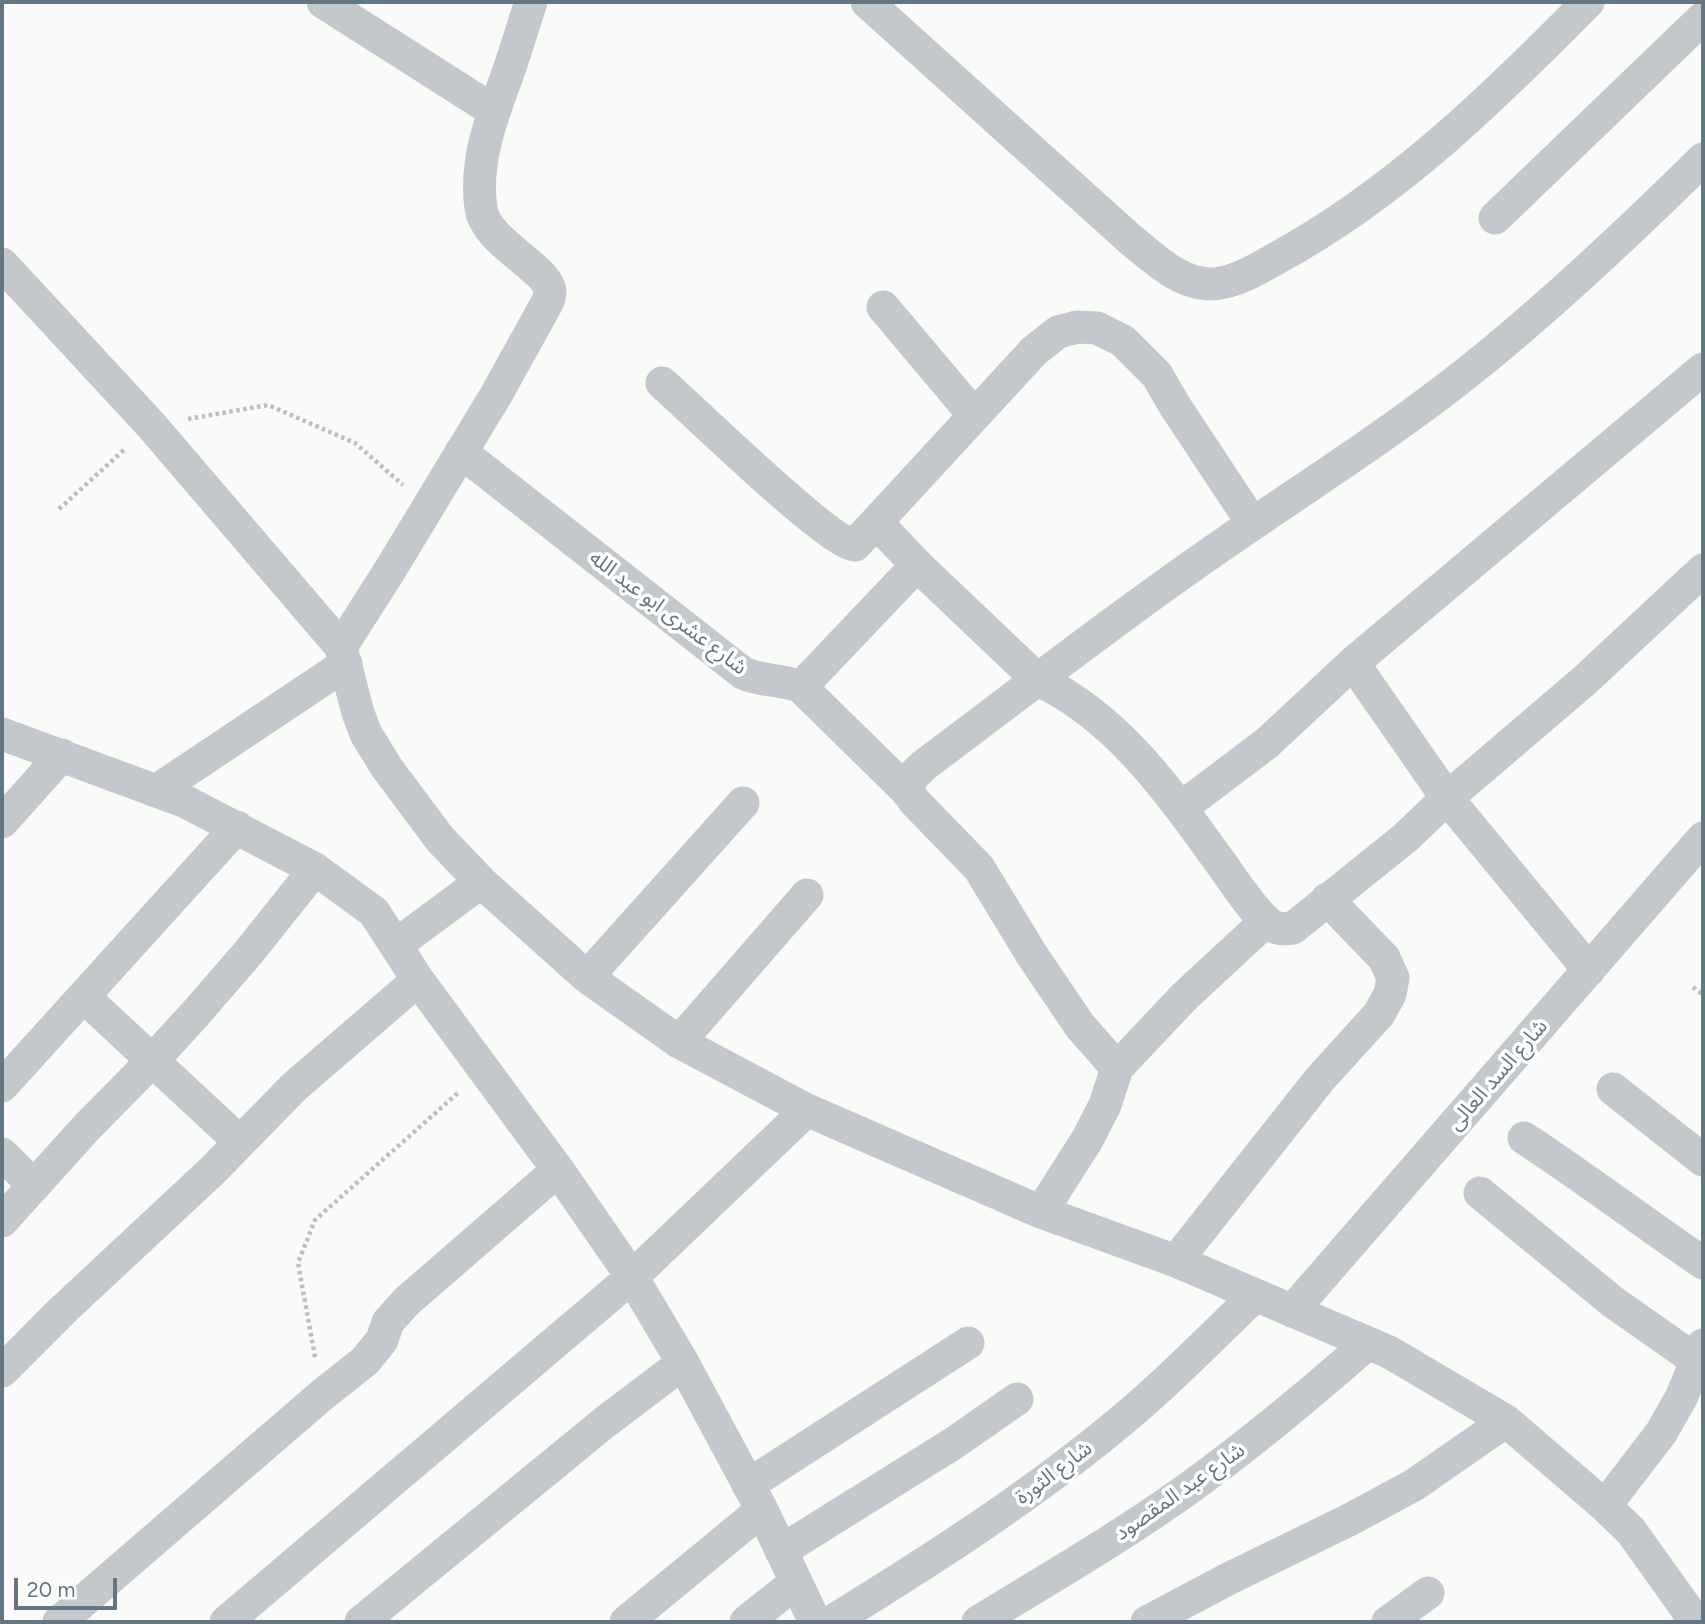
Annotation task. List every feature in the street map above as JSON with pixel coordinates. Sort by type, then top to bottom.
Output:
[{"type":"street","points":[[323,2],[494,111]]},
{"type":"street","points":[[156,791],[343,655],[530,338],[550,293],[546,281],[485,223],[480,195],[482,160],[494,111],[531,2]]},
{"type":"street","points":[[867,2],[1131,240],[1175,275],[1209,284],[1241,277],[1300,245],[1347,215],[1411,168],[1472,116],[1588,2]]},
{"type":"street","points":[[1495,218],[1703,18]]},
{"type":"street","points":[[907,791],[912,777],[922,766],[1253,524],[1397,426],[1468,372],[1594,263],[1703,159]]},
{"type":"street","points":[[2,264],[150,425],[343,655],[366,734],[387,768],[440,839],[481,881],[587,977],[679,1042],[807,1110],[1041,1212],[1176,1261],[1389,1352],[1506,1421],[1605,1506],[1631,1531],[1696,1622]]},
{"type":"street","points":[[883,307],[974,415]]},
{"type":"street","points":[[662,383],[787,498],[842,542],[855,545],[1034,351],[1058,332],[1077,327],[1097,328],[1123,341],[1157,375],[1253,524]]},
{"type":"street","points":[[1181,808],[1267,743],[1353,663],[1703,369]]},
{"type":"street","name":"شارع عشرى ابو عبد الله","points":[[461,452],[743,673],[755,679],[793,683],[802,687]]},
{"type":"street","points":[[877,523],[917,565],[1038,680],[1062,691],[1114,734],[1181,808],[1266,921],[1274,928],[1286,929],[1293,928],[1405,838],[1447,798],[1584,681],[1703,570]]},
{"type":"street","points":[[917,565],[802,687],[907,791],[979,868],[1032,956],[1080,1026],[1117,1068]]},
{"type":"street","points":[[1353,663],[1447,798],[1589,970]]},
{"type":"street","points":[[2,734],[156,791],[237,827],[315,869],[374,912],[418,980],[558,1170],[632,1277],[683,1363],[755,1498],[815,1622]]},
{"type":"street","points":[[2,822],[62,755]]},
{"type":"street","points":[[587,977],[743,803]]},
{"type":"street","points":[[2,1086],[237,827]]},
{"type":"street","name":"شارع السد العالى","points":[[1292,1311],[1703,838]]},
{"type":"street","points":[[2,1221],[87,1127],[153,1060],[248,953],[315,869]]},
{"type":"street","points":[[396,945],[481,881]]},
{"type":"street","points":[[679,1042],[807,895]]},
{"type":"street","points":[[1176,1261],[1320,1079],[1379,1014],[1390,995],[1393,978],[1384,958],[1327,900]]},
{"type":"street","points":[[1041,1212],[1087,1140],[1105,1105],[1117,1068],[1184,997],[1266,921]]},
{"type":"street","points":[[2,1371],[63,1310],[190,1192],[294,1087],[418,980]]},
{"type":"street","points":[[84,997],[240,1142]]},
{"type":"street","points":[[1613,1089],[1703,1160]]},
{"type":"street","points":[[226,1622],[632,1277],[807,1110]]},
{"type":"street","points":[[1524,1138],[1586,1178],[1637,1219],[1703,1263]]},
{"type":"street","points":[[2,1154],[34,1186]]},
{"type":"street","points":[[59,1622],[365,1361],[382,1340],[388,1322],[407,1301],[558,1170]]},
{"type":"street","points":[[1480,1193],[1613,1302],[1700,1353],[1681,1398],[1661,1433],[1605,1506]]},
{"type":"street","name":"شارع الثورة","points":[[831,1622],[986,1523],[1087,1449],[1129,1415],[1255,1296]]},
{"type":"street","points":[[626,1622],[755,1498],[968,1343]]},
{"type":"street","name":"شارع عبد المقصود","points":[[978,1622],[1185,1491],[1299,1403],[1368,1343]]},
{"type":"street","points":[[361,1622],[606,1422],[683,1363]]},
{"type":"street","points":[[782,1551],[954,1443],[1017,1399]]},
{"type":"street","points":[[1147,1622],[1413,1485],[1506,1421]]},
{"type":"street","points":[[746,1622],[795,1583]]},
{"type":"street","points":[[1388,1622],[1428,1592]]},
{"type":"path","points":[[59,509],[150,425],[268,405],[355,443],[428,507]]},
{"type":"path","points":[[1693,987],[1703,995]]},
{"type":"path","points":[[322,1395],[298,1263],[315,1220],[484,1070]]}]
